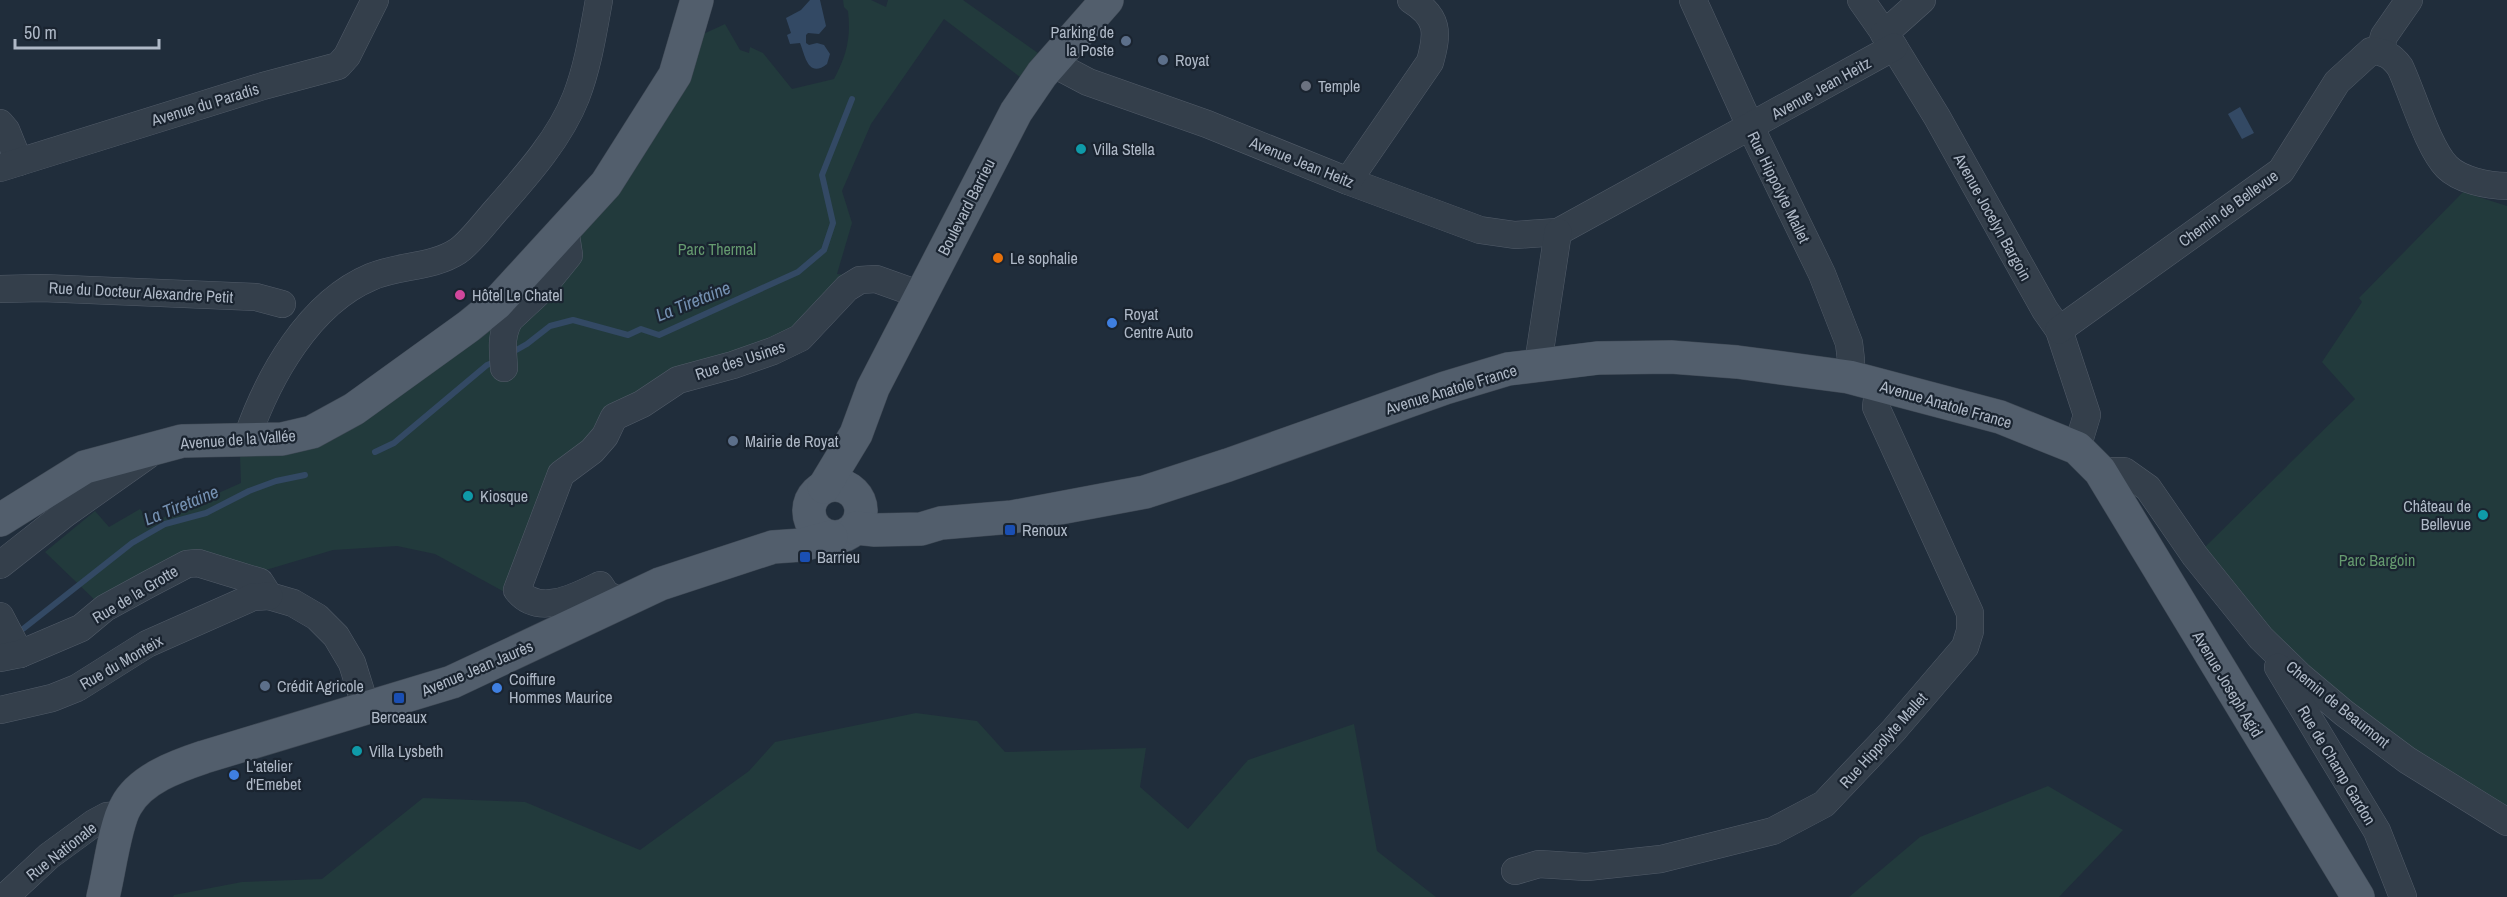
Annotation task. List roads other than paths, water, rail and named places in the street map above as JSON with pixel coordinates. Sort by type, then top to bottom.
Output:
[{"type":"main road","name":"Avenue de la Vallée","points":[[0,520],[85,467],[182,441],[282,439],[312,432],[354,409],[469,326],[496,304],[606,184],[675,75],[697,0]]},
{"type":"main road","name":"Boulevard Barrieu","points":[[838,508],[856,434],[873,388],[1000,141],[1016,112],[1052,63],[1107,0]]},
{"type":"main road","name":"Avenue Anatole France","points":[[838,508],[923,518],[941,523],[1012,517],[1145,492],[1445,388],[1508,369],[1598,358],[1671,357],[1737,362],[1864,381],[2000,417],[2077,448],[2100,471]]},
{"type":"main road","name":"Avenue Joseph Agid","points":[[2100,471],[2358,897]]},
{"type":"main road","name":"Avenue Jean Jaurès","points":[[122,815],[132,796],[168,770],[452,682],[660,584],[773,547],[838,508]]},
{"type":"main road","points":[[104,897],[122,815]]},
{"type":"street","name":"Avenue du Paradis","points":[[9,165],[263,86],[339,66],[347,56],[375,0]]},
{"type":"street","points":[[247,438],[259,403],[282,362],[315,318],[338,297],[369,278],[391,270],[425,264],[458,251],[522,181],[558,132],[576,98],[590,51],[599,0]]},
{"type":"street","points":[[1348,181],[1430,62],[1437,39],[1434,24],[1426,9],[1412,0]]},
{"type":"street","name":"Rue Hippolyte Mallet","points":[[1515,871],[1539,864],[1587,867],[1661,859],[1773,831],[1824,804],[1893,731],[1965,647],[1970,631],[1970,613],[1864,381],[1851,360],[1849,343],[1822,274],[1751,128],[1693,0]]},
{"type":"street","name":"Avenue Jocelyn Bargoin","points":[[1861,0],[1938,117],[2045,310],[2059,330],[2087,415],[2077,448]]},
{"type":"street","name":"Avenue Jean Heitz","points":[[1052,63],[1088,82],[1207,124],[1348,181],[1480,230],[1515,235],[1558,232],[1751,128],[1889,40],[1923,0]]},
{"type":"street","points":[[2409,0],[2384,36],[2380,51],[2400,67],[2438,153],[2448,169],[2464,177],[2496,186],[2507,186]]},
{"type":"street","name":"Chemin de Bellevue","points":[[2059,330],[2281,171],[2337,82],[2364,55],[2371,51],[2380,51]]},
{"type":"street","points":[[0,123],[6,130],[9,165]]},
{"type":"street","points":[[504,368],[502,338],[504,329],[560,269],[569,255],[565,230]]},
{"type":"street","points":[[1538,364],[1558,232]]},
{"type":"street","name":"Rue des Usines","points":[[620,601],[606,594],[600,585],[571,600],[547,603],[522,597],[517,590],[561,474],[592,451],[605,436],[614,417],[642,404],[678,380],[743,362],[800,338],[847,288],[860,280],[876,279],[921,295]]},
{"type":"street","name":"Rue du Docteur Alexandre Petit","points":[[0,289],[42,288],[256,297],[282,304]]},
{"type":"street","points":[[0,565],[90,495],[161,446]]},
{"type":"street","name":"Chemin de Beaumont","points":[[2100,471],[2124,471],[2148,488],[2195,556],[2261,639],[2344,713],[2407,760],[2507,822]]},
{"type":"street","name":"Rue de la Grotte","points":[[8,638],[81,628],[105,608],[187,564],[198,563],[260,582],[269,596],[292,603],[316,617],[336,636],[352,663],[366,708]]},
{"type":"street","name":"Rue du Monteix","points":[[2,710],[52,698],[77,688],[147,644],[253,597],[269,596]]},
{"type":"street","name":"Rue de Champ Gardon","points":[[2261,639],[2377,831],[2403,897]]},
{"type":"street","name":"Rue Nationale","points":[[5,897],[50,856],[94,823],[107,816],[122,815]]},
{"type":"water","points":[[810,0],[820,0],[826,26],[819,34],[808,33],[806,43],[824,45],[830,54],[827,64],[815,69],[808,64],[800,43],[790,44],[787,35],[791,33],[786,18],[801,10]]},
{"type":"water","points":[[2240,107],[2254,133],[2242,139],[2228,114]]},
{"type":"waterway","name":"La Tiretaine","points":[[511,353],[550,326],[573,320],[628,335],[641,329],[659,335],[798,272],[824,250],[833,223],[822,175],[852,99]]},
{"type":"waterway","name":"La Tiretaine","points":[[375,452],[394,443],[487,365],[497,361]]},
{"type":"waterway","name":"La Tiretaine","points":[[23,629],[132,543],[165,524],[206,513],[249,491],[276,481],[305,475]]},
{"type":"place","name":"Parking de la Poste","points":[[1126,41]]},
{"type":"place","name":"Royat","points":[[1163,60]]},
{"type":"place","name":"Temple","points":[[1306,86]]},
{"type":"place","name":"Villa Stella","points":[[1081,149]]},
{"type":"place","name":"Le sophalie","points":[[998,258]]},
{"type":"place","name":"Hôtel Le Chatel","points":[[460,295]]},
{"type":"place","name":"Royat Centre Auto","points":[[1112,323]]},
{"type":"place","name":"Mairie de Royat","points":[[733,441]]},
{"type":"place","name":"Kiosque","points":[[468,496]]},
{"type":"place","name":"Château de Bellevue","points":[[2483,515]]},
{"type":"place","name":"Renoux","points":[[1010,530]]},
{"type":"place","name":"Barrieu","points":[[805,557]]},
{"type":"place","name":"Crédit Agricole","points":[[265,686]]},
{"type":"place","name":"Coiffure Hommes Maurice","points":[[497,688]]},
{"type":"place","name":"Berceaux","points":[[399,698]]},
{"type":"place","name":"Villa Lysbeth","points":[[357,751]]},
{"type":"place","name":"L'atelier d'Emebet","points":[[234,775]]},
{"type":"park label","name":"Parc Thermal","points":[[717,249]]},
{"type":"park label","name":"Parc Bargoin","points":[[2377,560]]}]
